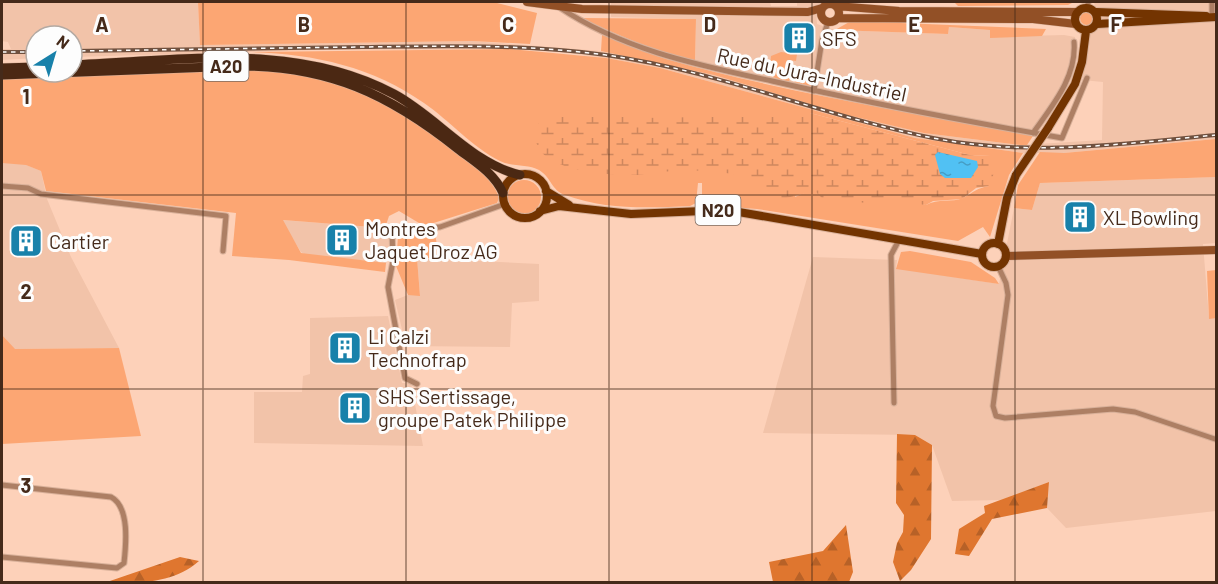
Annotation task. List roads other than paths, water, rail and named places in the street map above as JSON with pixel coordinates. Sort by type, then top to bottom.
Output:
[{"type":"highway","name":"A20","points":[[84,64],[238,58],[278,59],[316,65],[351,75],[394,94],[425,113],[495,167],[520,175]]},
{"type":"highway","name":"A20","points":[[2,75],[239,66],[276,67],[316,73],[360,87],[405,109],[489,173],[503,194]]},
{"type":"highway","points":[[2,68],[24,67]]},
{"type":"main road","points":[[527,2],[559,7],[808,12],[829,5],[899,11],[1078,12],[1090,7],[1214,17]]},
{"type":"main road","points":[[829,5],[838,18]]},
{"type":"main road","points":[[825,20],[829,5]]},
{"type":"main road","points":[[1090,7],[1097,24]]},
{"type":"main road","points":[[808,12],[825,20],[838,18],[1021,18],[1076,24],[1086,30]]},
{"type":"main road","points":[[1076,24],[1078,12]]},
{"type":"main road","points":[[1086,30],[1097,24],[1214,17]]},
{"type":"main road","points":[[998,243],[1007,198],[1016,175],[1067,99],[1081,66],[1086,30]]},
{"type":"main road","points":[[505,204],[503,194],[510,180],[520,175]]},
{"type":"main road","name":"N20","points":[[520,175],[534,177],[542,183],[546,191],[572,207]]},
{"type":"main road","points":[[540,211],[546,202],[546,191]]},
{"type":"main road","name":"N20","points":[[505,204],[511,213],[521,217],[531,217],[540,211],[559,206],[631,214],[727,210],[982,254],[988,266],[998,267]]},
{"type":"main road","points":[[982,254],[987,245],[998,243]]},
{"type":"main road","points":[[998,243],[1004,248],[1006,256]]},
{"type":"main road","points":[[1006,256],[1216,250]]},
{"type":"main road","points":[[998,267],[1006,256]]},
{"type":"street","points":[[1212,2],[1214,17]]},
{"type":"street","name":"Rue du Jura-Industriel","points":[[559,7],[582,22],[664,56],[814,91],[1062,138],[1087,78]]},
{"type":"street","points":[[814,91],[825,20]]},
{"type":"street","points":[[1034,133],[1064,87],[1073,59],[1074,42]]},
{"type":"street","points":[[2,186],[28,188],[41,194],[226,216],[223,251]]},
{"type":"street","points":[[417,384],[405,378],[388,287],[393,261],[392,231],[454,224],[505,204]]},
{"type":"street","points":[[894,403],[891,255],[899,240]]},
{"type":"street","points":[[998,267],[1006,283],[1008,295],[994,413],[1005,418],[1113,409],[1135,412],[1215,439]]},
{"type":"street","points":[[2,485],[111,497],[119,505],[126,536],[124,563],[117,568],[2,557]]},
{"type":"water","points":[[938,152],[977,161],[978,167],[971,178],[945,178],[940,174],[935,155]]},
{"type":"railway","points":[[84,51],[484,46],[576,51],[648,62],[730,82],[892,129],[969,144],[1004,147],[1074,147],[1216,135]]},
{"type":"railway","points":[[2,52],[24,52]]},
{"type":"place","name":"SFS","points":[[799,38]]},
{"type":"place","name":"XL Bowling","points":[[1080,217]]},
{"type":"place","name":"Montres Jaquet Droz AG","points":[[342,240]]},
{"type":"place","name":"Cartier","points":[[26,241]]},
{"type":"place","name":"Li Calzi Technofrap","points":[[345,348]]},
{"type":"place","name":"SHS Sertissage, groupe Patek Philippe","points":[[355,408]]}]
